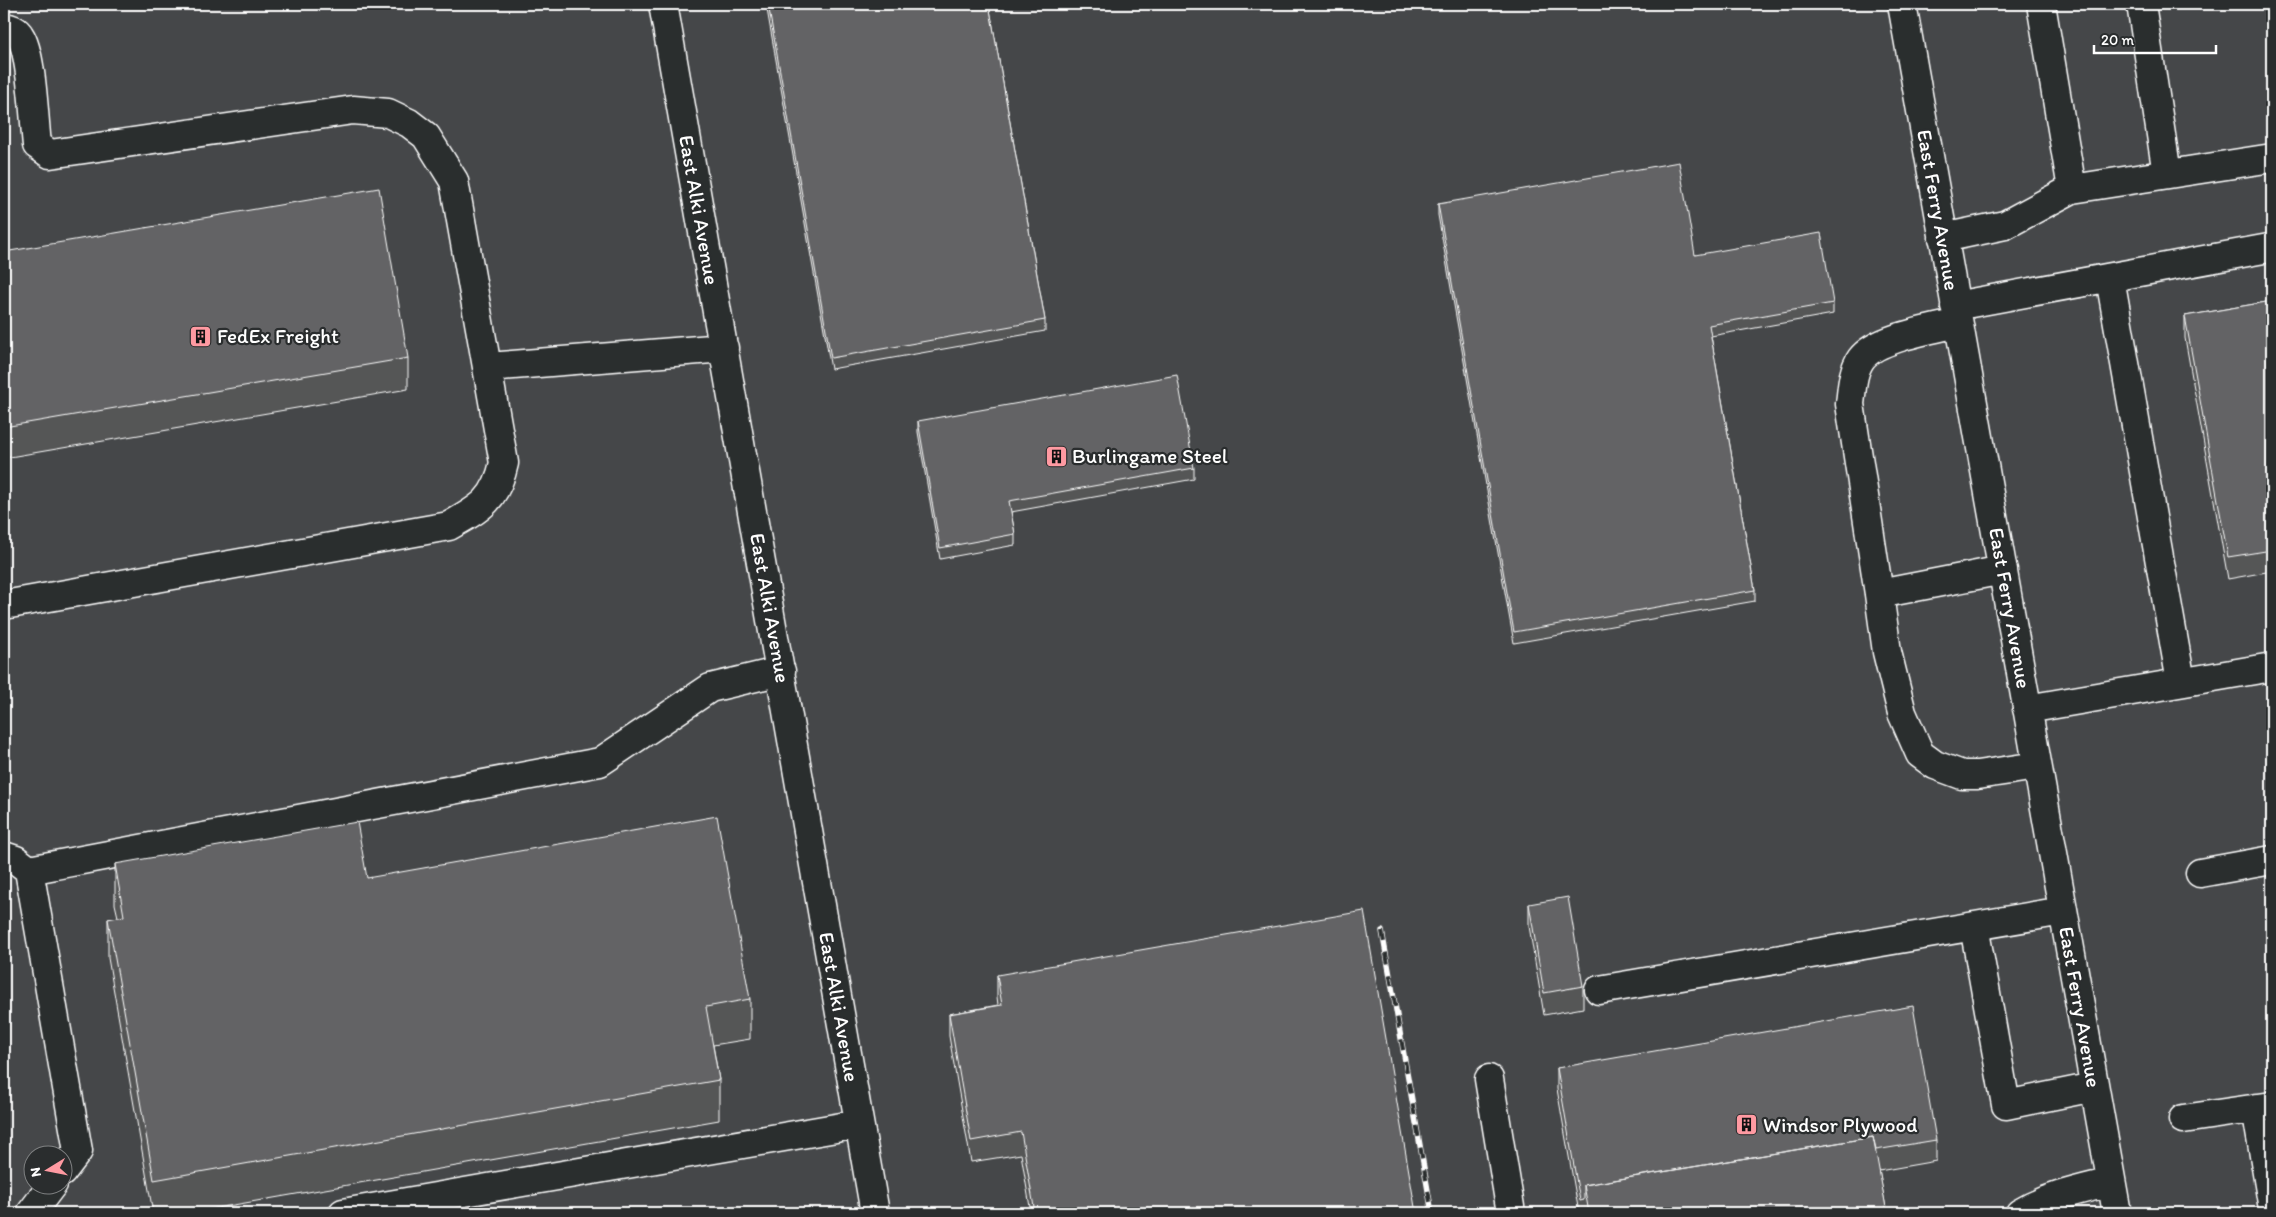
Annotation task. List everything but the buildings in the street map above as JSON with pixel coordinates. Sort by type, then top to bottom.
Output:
[{"type":"street","name":"East Alki Avenue","points":[[663,4],[875,1213]]},
{"type":"street","name":"East Ferry Avenue","points":[[1902,4],[2117,1213]]},
{"type":"street","points":[[2041,4],[2072,189]]},
{"type":"street","points":[[2141,4],[2167,174]]},
{"type":"street","points":[[4,28],[10,27],[20,34],[27,50],[37,145],[50,154],[353,110],[388,114],[409,123],[426,136],[454,181],[504,463],[500,484],[488,500],[473,513],[450,526],[4,605]]},
{"type":"street","points":[[1943,238],[2004,225],[2072,189],[2272,158]]},
{"type":"street","points":[[2037,766],[1977,775],[1962,775],[1935,766],[1920,754],[1902,713],[1887,652],[1850,404],[1852,380],[1861,359],[1871,350],[1897,337],[1957,315],[2110,278],[2269,248]]},
{"type":"street","points":[[2110,278],[2181,682]]},
{"type":"street","points":[[488,367],[724,348]]},
{"type":"street","points":[[1879,594],[2003,570]]},
{"type":"street","points":[[2027,709],[2272,667]]},
{"type":"street","points":[[29,870],[600,762],[710,688],[781,671]]},
{"type":"street","points":[[4,856],[16,860],[29,870],[78,1151],[72,1159]]},
{"type":"street","points":[[2200,873],[2272,860]]},
{"type":"street","points":[[1598,990],[2063,911]]},
{"type":"street","points":[[1974,926],[2006,1105],[2094,1087]]},
{"type":"street","points":[[1488,1079],[1511,1213]]},
{"type":"street","points":[[2184,1119],[2264,1107],[2272,1203]]},
{"type":"street","points":[[343,1213],[859,1124]]},
{"type":"street","points":[[2020,1213],[2058,1194],[2111,1182]]},
{"type":"street","points":[[31,1213],[45,1194]]},
{"type":"shaded area","points":[[4,4],[2272,4],[2272,1213],[4,1213]]},
{"type":"railway","points":[[1382,931],[1432,1213]]},
{"type":"place","name":"FedEx Freight","points":[[201,336]]},
{"type":"place","name":"Burlingame Steel","points":[[1056,456]]},
{"type":"place","name":"Windsor Plywood","points":[[1747,1125]]}]
